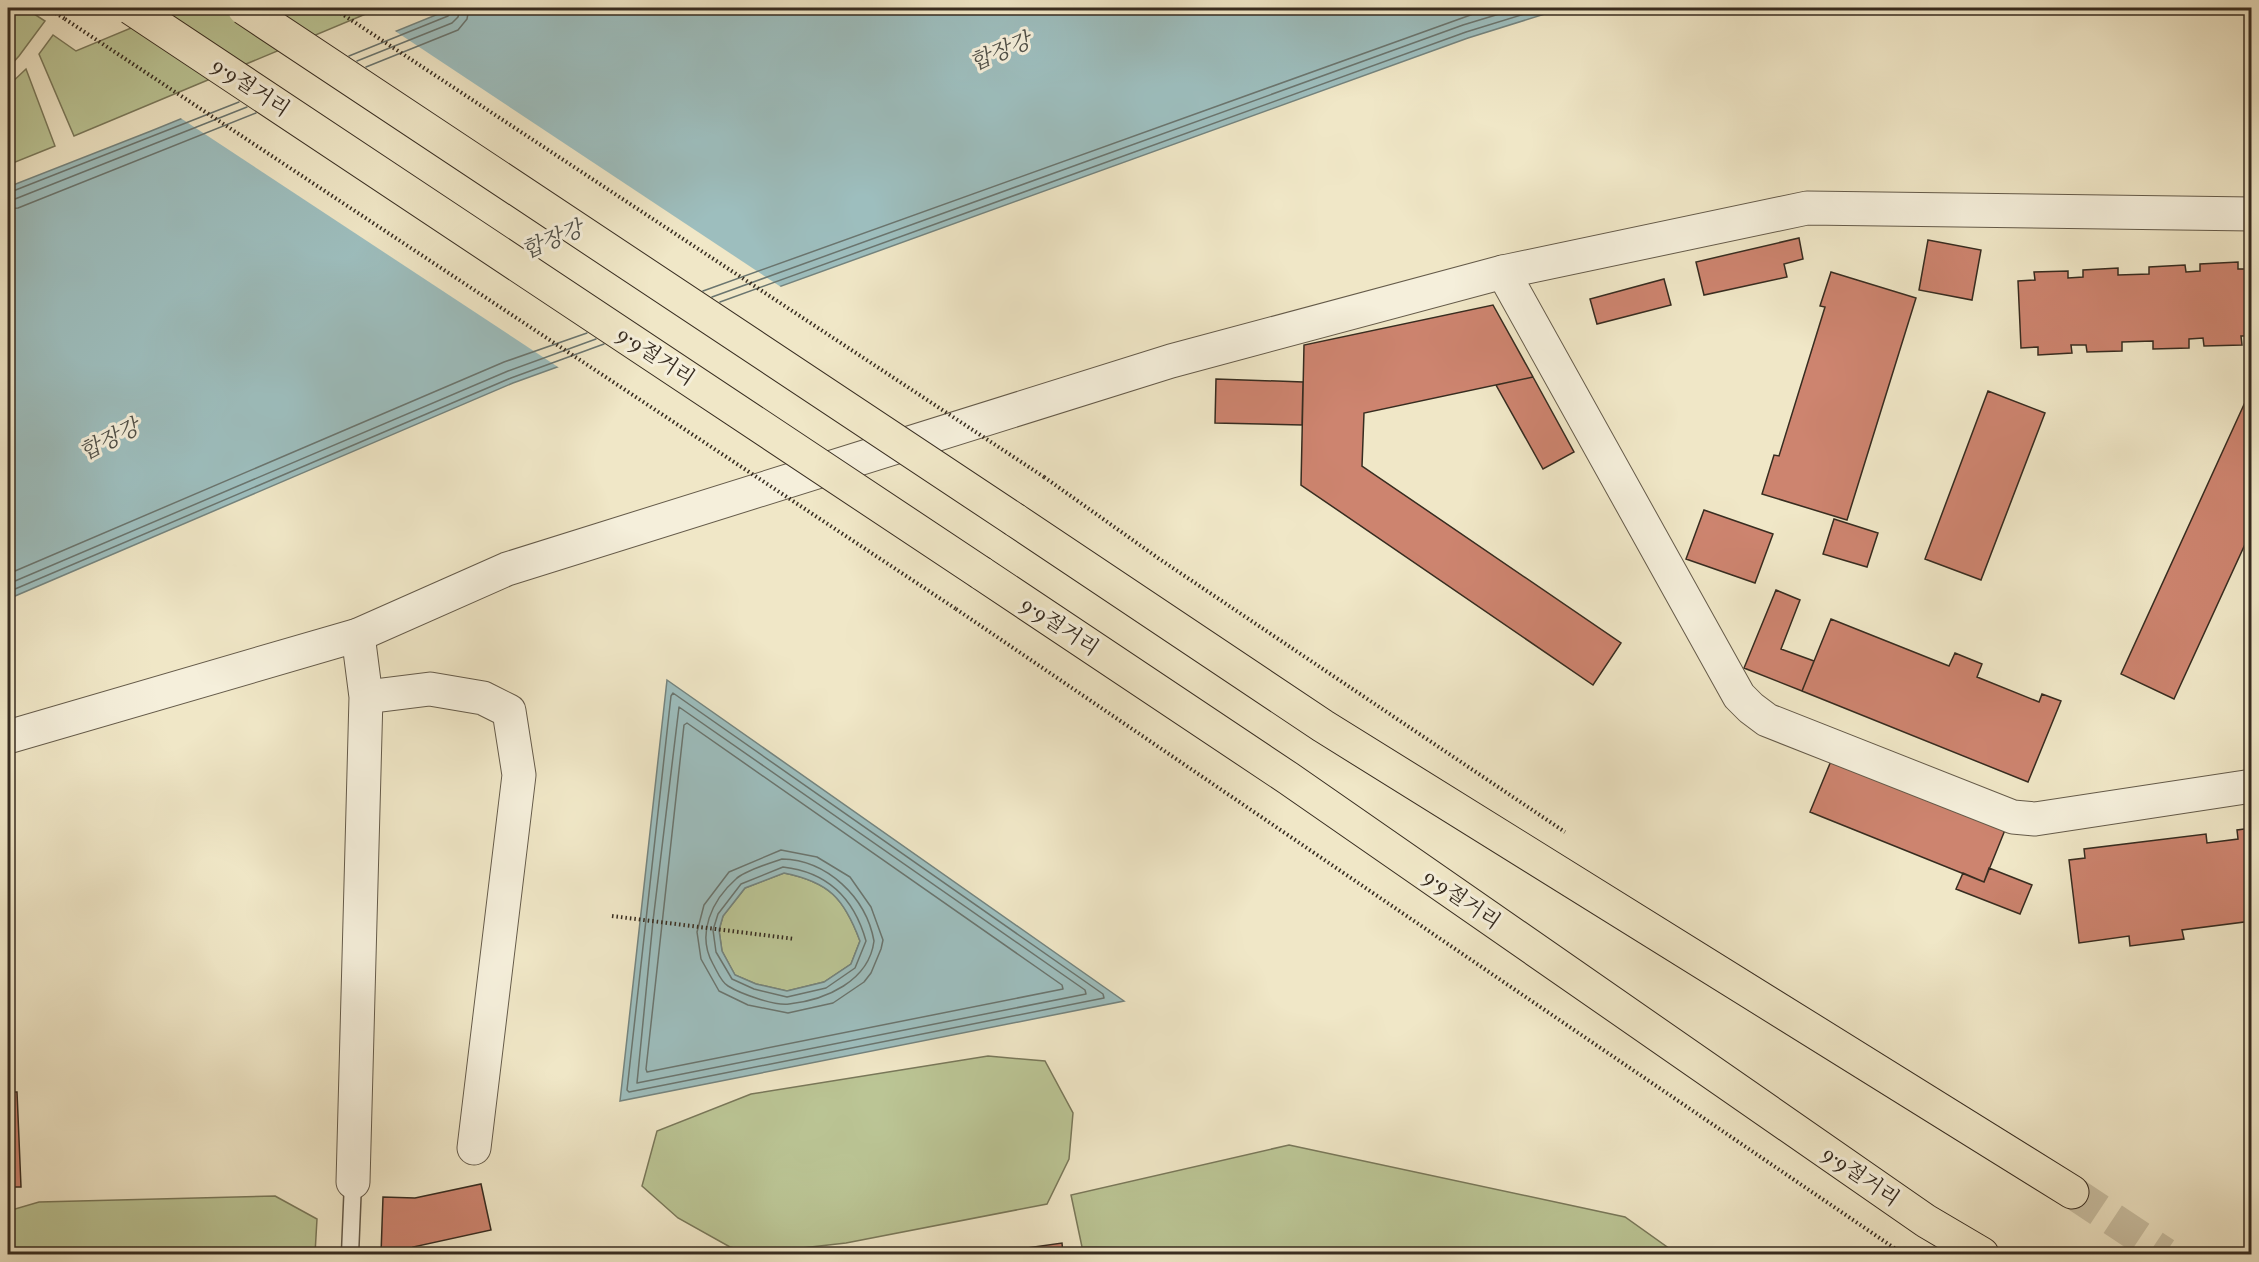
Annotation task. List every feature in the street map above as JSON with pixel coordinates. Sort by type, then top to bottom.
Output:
[{"type":"highway","name":"9·9절거리","points":[[131,8],[1288,778],[1926,1221],[1982,1254]]},
{"type":"highway","points":[[244,8],[1323,726],[2072,1191]]},
{"type":"street","points":[[8,737],[358,634],[507,569],[1171,361],[1503,272],[1807,208],[2252,214]]},
{"type":"street","points":[[1503,272],[1739,696],[1767,720],[2013,817],[2034,819],[2252,786]]},
{"type":"street","points":[[353,1182],[366,697],[358,634]]},
{"type":"street","points":[[366,697],[430,689],[483,698],[509,711],[519,775],[474,1148]]},
{"type":"lane","points":[[350,1254],[353,1182]]},
{"type":"path","points":[[48,8],[956,609],[1903,1254]]},
{"type":"path","points":[[333,8],[1044,477],[1168,565],[1565,832]]},
{"type":"path","points":[[612,916],[795,939]]},
{"type":"green space","points":[[8,8],[25,8],[45,21],[8,68]]},
{"type":"green space","points":[[179,8],[380,8],[74,136],[39,54],[53,35],[76,51]]},
{"type":"green space","points":[[26,69],[55,146],[8,165],[8,86]]},
{"type":"green space","points":[[784,873],[813,881],[833,894],[848,914],[860,941],[851,964],[824,982],[787,991],[756,984],[735,975],[722,951],[719,930],[723,916],[745,888]]},
{"type":"green space","points":[[988,1056],[1045,1061],[1073,1113],[1069,1159],[1047,1204],[846,1243],[757,1253],[730,1247],[678,1218],[642,1186],[657,1131],[751,1094]]},
{"type":"green space","points":[[1289,1145],[1625,1217],[1677,1254],[1238,1254],[1240,1250],[1082,1247],[1071,1195]]},
{"type":"green space","points":[[275,1196],[317,1219],[315,1254],[8,1254],[8,1211],[39,1202]]},
{"type":"water","name":"합장강","points":[[453,8],[1564,8],[1468,38],[513,383],[8,599],[8,187]]},
{"type":"water","points":[[667,680],[1124,1001],[620,1101]],"holes":[[[784,873],[824,887],[833,894],[848,914],[860,941],[851,964],[824,982],[787,991],[756,984],[735,975],[722,951],[719,930],[723,916],[745,888]]]},
{"type":"pier","points":[[392,29],[784,289],[561,369],[179,117]]},
{"type":"building","points":[[1799,238],[1803,259],[1784,264],[1787,277],[1704,295],[1696,262]]},
{"type":"building","points":[[1928,240],[1981,250],[1972,300],[1919,290]]},
{"type":"building","points":[[2238,262],[2238,269],[2252,269],[2252,336],[2241,336],[2242,345],[2204,346],[2203,338],[2189,339],[2189,348],[2153,349],[2153,341],[2122,342],[2122,351],[2087,352],[2086,345],[2071,345],[2072,353],[2038,355],[2038,347],[2021,348],[2018,281],[2035,280],[2034,272],[2068,271],[2068,278],[2083,277],[2083,270],[2118,268],[2118,275],[2149,274],[2149,267],[2185,265],[2186,272],[2200,271],[2200,264]]},
{"type":"building","points":[[1831,272],[1916,298],[1847,520],[1762,494],[1774,455],[1779,456],[1825,307],[1820,306]]},
{"type":"building","points":[[1664,279],[1671,305],[1597,324],[1590,299]]},
{"type":"building","points":[[1493,305],[1533,377],[1364,413],[1362,466],[1621,643],[1593,685],[1301,485],[1304,345]]},
{"type":"building","points":[[1533,377],[1574,452],[1543,469],[1496,385]]},
{"type":"building","points":[[1216,379],[1303,382],[1302,425],[1215,423]]},
{"type":"building","points":[[2252,387],[2252,529],[2174,699],[2121,674]]},
{"type":"building","points":[[1988,391],[2045,413],[1981,580],[1925,559]]},
{"type":"building","points":[[1704,510],[1773,534],[1755,583],[1686,559]]},
{"type":"building","points":[[1834,519],[1878,533],[1867,567],[1823,554]]},
{"type":"building","points":[[1776,590],[1800,600],[1781,649],[1814,661],[1802,691],[1744,668]]},
{"type":"building","points":[[1831,619],[1949,666],[1955,653],[1982,664],[1977,677],[2039,702],[2042,694],[2061,701],[2028,782],[1802,691]]},
{"type":"building","points":[[1831,761],[2005,830],[1984,882],[1810,812]]},
{"type":"building","points":[[2252,828],[2252,921],[2182,930],[2184,939],[2130,946],[2129,936],[2079,943],[2069,860],[2085,858],[2084,849],[2206,834],[2207,843],[2238,839],[2237,830]]},
{"type":"building","points":[[1989,868],[2032,885],[2020,914],[1956,889],[1963,873],[1984,882]]},
{"type":"building","points":[[8,1092],[17,1092],[21,1187],[8,1187]]},
{"type":"building","points":[[481,1184],[491,1230],[413,1247],[413,1254],[381,1254],[383,1197],[415,1198]]},
{"type":"building","points":[[1062,1243],[1063,1254],[983,1254]]},
{"type":"tunnel","points":[[2072,1192],[2165,1254]]}]
